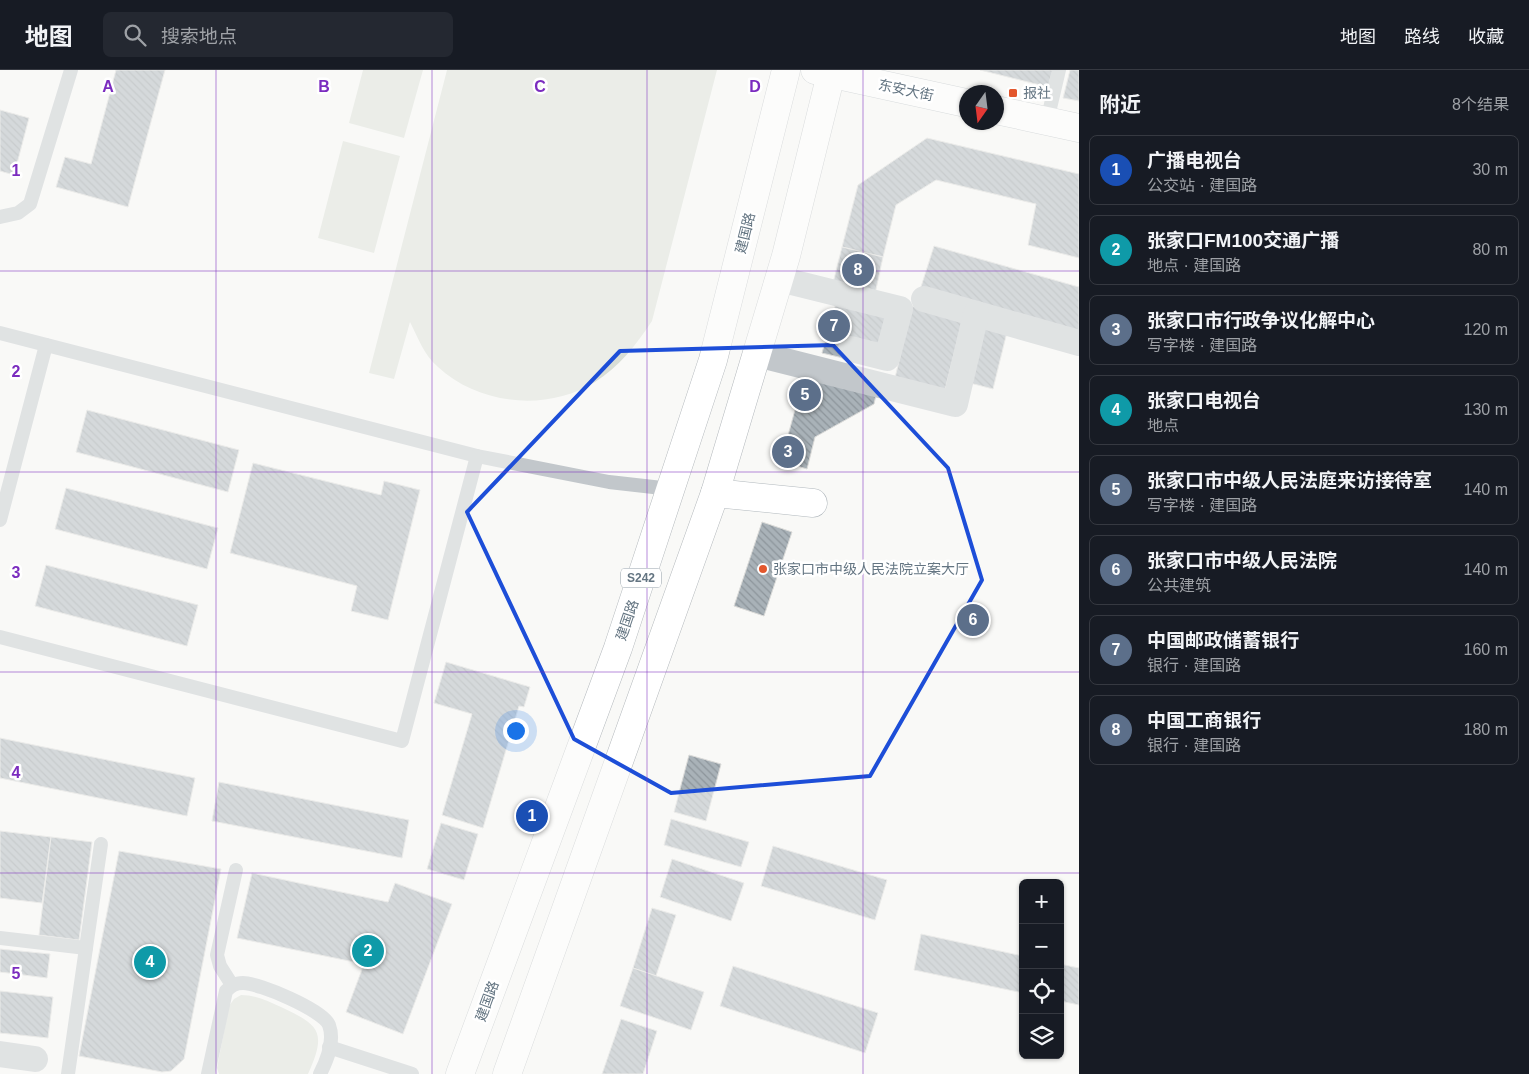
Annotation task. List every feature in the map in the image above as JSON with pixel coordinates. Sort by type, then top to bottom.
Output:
[{"type":"main road","name":"建国路","points":[[460,1074],[618,648],[714,360],[786,70]]},
{"type":"main road","name":"东安大街","points":[[826,71],[959,102]]},
{"type":"main road","name":"S242","points":[[506,1074],[715,494],[779,279],[826,71]]},
{"type":"main road","points":[[1004,112],[1079,128]]},
{"type":"main road","points":[[671,489],[813,503]]},
{"type":"street","points":[[779,279],[900,310],[887,358],[851,349]]},
{"type":"street","points":[[924,299],[1079,343]]},
{"type":"street","points":[[757,354],[954,404],[976,314]]},
{"type":"street","points":[[0,1054],[35,1059]]},
{"type":"lane","points":[[0,217],[18,213],[30,204],[71,70]]},
{"type":"lane","points":[[1046,121],[1059,70]]},
{"type":"lane","points":[[0,333],[477,456],[609,482],[671,489]]},
{"type":"lane","points":[[0,520],[46,345]]},
{"type":"lane","points":[[0,637],[402,741],[477,456]]},
{"type":"lane","points":[[68,1074],[101,844]]},
{"type":"lane","points":[[232,985],[220,966],[217,955],[236,870]]},
{"type":"lane","points":[[0,938],[86,948]]},
{"type":"lane","points":[[208,1074],[222,1001],[226,991],[232,985],[244,982],[306,1006],[322,1015],[329,1025],[329,1047],[320,1074]]},
{"type":"lane","points":[[329,1047],[412,1074]]},
{"type":"highlighted area","points":[[833,345],[948,468],[982,580],[870,776],[671,793],[574,739],[467,512],[620,351]]},
{"type":"shaded area","points":[[363,70],[423,70],[404,138],[349,123]]},
{"type":"shaded area","points":[[447,70],[717,70],[652,321],[633,347],[612,370],[576,392],[556,398],[514,400],[473,390],[455,380],[433,362],[422,346],[410,322],[394,379],[369,373]]},
{"type":"shaded area","points":[[343,141],[400,156],[374,253],[318,238]]},
{"type":"shaded area","points":[[241,995],[257,997],[294,1013],[312,1025],[318,1039],[314,1060],[308,1074],[219,1074],[217,1068],[229,1006],[234,999]]},
{"type":"building","points":[[116,70],[165,70],[128,207],[56,187],[65,157],[91,164]]},
{"type":"building","points":[[980,70],[1053,70],[1048,87]]},
{"type":"building","points":[[1070,70],[1079,70],[1079,101],[1063,98]]},
{"type":"building","points":[[0,110],[29,118],[14,175],[0,171]]},
{"type":"building","points":[[927,138],[1079,174],[1079,258],[1028,245],[1036,204],[936,180],[896,205],[883,257],[842,247],[858,185]]},
{"type":"building","points":[[934,246],[1079,287],[1079,338],[919,293]]},
{"type":"building","points":[[842,247],[883,257],[875,294],[833,283]]},
{"type":"building","points":[[837,299],[894,314],[884,351],[843,358],[822,353]]},
{"type":"building","points":[[912,306],[963,318],[944,394],[894,382]]},
{"type":"building","points":[[985,322],[1008,328],[993,389],[970,383]]},
{"type":"building","points":[[804,377],[876,395],[874,404],[815,437],[807,469],[781,461]]},
{"type":"building","points":[[87,410],[239,450],[228,492],[76,452]]},
{"type":"building","points":[[253,463],[381,495],[384,481],[420,490],[388,620],[351,611],[357,586],[230,553]]},
{"type":"building","points":[[66,488],[218,528],[207,569],[55,529]]},
{"type":"building","name":"张家口市中级人民法院立案大厅","points":[[762,522],[792,532],[764,616],[734,606]]},
{"type":"building","points":[[46,565],[198,605],[187,646],[35,606]]},
{"type":"building","points":[[446,662],[530,687],[524,707],[519,706],[483,828],[442,815],[472,714],[434,703]]},
{"type":"building","points":[[0,738],[195,778],[187,816],[0,778]]},
{"type":"building","points":[[689,755],[721,764],[706,821],[674,812]]},
{"type":"building","points":[[219,782],[409,820],[402,858],[212,821]]},
{"type":"building","points":[[671,819],[749,842],[741,867],[664,845]]},
{"type":"building","points":[[441,823],[478,834],[464,880],[427,869]]},
{"type":"building","points":[[0,831],[51,837],[42,903],[0,898]]},
{"type":"building","points":[[51,837],[92,842],[79,940],[39,935]]},
{"type":"building","points":[[773,846],[887,880],[875,920],[761,886]]},
{"type":"building","points":[[119,851],[221,869],[184,1059],[171,1071],[162,1072],[79,1056]]},
{"type":"building","points":[[672,859],[744,883],[731,921],[660,897]]},
{"type":"building","points":[[252,873],[388,902],[395,883],[452,904],[403,1034],[346,1012],[364,964],[237,938]]},
{"type":"building","points":[[652,908],[676,915],[656,976],[633,968]]},
{"type":"building","points":[[921,934],[1019,955],[1019,992],[914,970]]},
{"type":"building","points":[[0,949],[50,954],[47,978],[0,972]]},
{"type":"building","points":[[1064,965],[1079,968],[1079,1005],[1064,1002]]},
{"type":"building","points":[[733,966],[878,1013],[865,1053],[720,1006]]},
{"type":"building","points":[[633,968],[704,992],[691,1030],[620,1006]]},
{"type":"building","points":[[0,991],[53,997],[48,1038],[0,1033]]},
{"type":"building","points":[[621,1019],[657,1031],[643,1074],[602,1074]]},
{"type":"place","name":"报社","points":[[1013,93]]},
{"type":"place","name":"中国工商银行","points":[[858,270]]},
{"type":"place","name":"中国邮政储蓄银行","points":[[834,326]]},
{"type":"place","name":"张家口市中级人民法庭来访接待室","points":[[805,395]]},
{"type":"place","name":"张家口市行政争议化解中心","points":[[788,452]]},
{"type":"place","name":"张家口市中级人民法院立案大厅","points":[[763,569]]},
{"type":"place","name":"张家口市中级人民法院","points":[[973,620]]},
{"type":"place","name":"广播电视台","points":[[532,816]]},
{"type":"place","name":"张家口FM100交通广播","points":[[368,951]]},
{"type":"place","name":"张家口电视台","points":[[150,962]]}]
